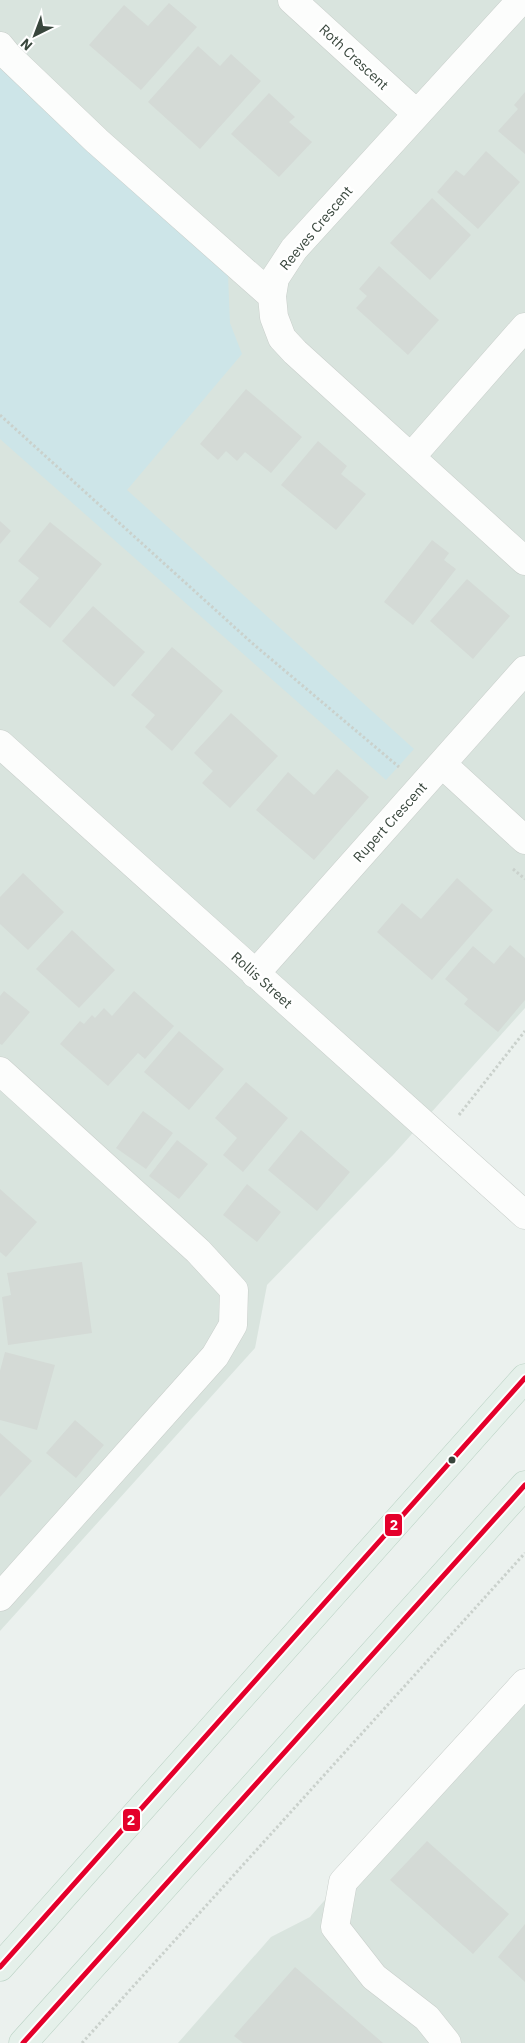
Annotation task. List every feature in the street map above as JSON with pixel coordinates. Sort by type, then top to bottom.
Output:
[{"type":"main road","points":[[0,1967],[525,1378]]},
{"type":"main road","points":[[23,2043],[525,1485]]},
{"type":"street","name":"Roth Crescent","points":[[292,0],[417,114]]},
{"type":"street","name":"Reeves Crescent","points":[[521,0],[294,249],[275,278],[272,296],[274,317],[282,338],[295,352],[525,561]]},
{"type":"street","points":[[0,46],[8,57],[97,141],[272,296]]},
{"type":"street","points":[[411,457],[525,327]]},
{"type":"street","name":"Rupert Crescent","points":[[256,974],[525,670]]},
{"type":"street","name":"Rollis Street","points":[[0,744],[525,1214]]},
{"type":"street","points":[[442,764],[525,840]]},
{"type":"street","points":[[0,1071],[198,1251],[234,1290],[233,1326],[215,1356],[0,1597]]},
{"type":"street","points":[[446,2043],[427,2018],[374,1976],[336,1927],[342,1882],[525,1683]]},
{"type":"path","points":[[0,415],[252,643],[401,769]]},
{"type":"path","points":[[440,1139],[525,1031]]},
{"type":"path","points":[[82,2043],[525,1553]]},
{"type":"shaded area","points":[[0,0],[525,0],[525,1008],[393,1155],[267,1285],[255,1348],[0,1631]]},
{"type":"shaded area","points":[[0,66],[228,275],[230,323],[242,354],[127,490],[414,749],[386,780],[0,439]]},
{"type":"shaded area","points":[[525,1671],[525,2043],[178,2043],[271,1937],[310,1917]]},
{"type":"building","points":[[169,3],[197,27],[141,90],[89,45],[124,5],[148,26]]},
{"type":"building","points":[[198,46],[220,66],[231,54],[261,81],[200,149],[148,102]]},
{"type":"building","points":[[525,92],[525,154],[498,131],[518,109],[514,105]]},
{"type":"building","points":[[269,93],[295,117],[289,122],[312,142],[279,177],[231,134]]},
{"type":"building","points":[[486,151],[520,182],[478,229],[437,192],[456,170],[464,176]]},
{"type":"building","points":[[432,198],[471,235],[430,280],[390,243]]},
{"type":"building","points":[[379,266],[439,320],[408,355],[356,308],[367,296],[359,289]]},
{"type":"building","points":[[246,389],[302,437],[271,473],[245,452],[237,461],[226,451],[218,460],[200,444]]},
{"type":"building","points":[[318,441],[347,466],[341,474],[366,494],[336,530],[281,485]]},
{"type":"building","points":[[0,521],[11,531],[0,544]]},
{"type":"building","points":[[50,522],[102,564],[50,628],[19,602],[39,578],[18,561]]},
{"type":"building","points":[[432,540],[449,553],[444,560],[456,569],[413,625],[384,602]]},
{"type":"building","points":[[467,579],[510,616],[473,659],[430,621]]},
{"type":"building","points":[[93,606],[145,652],[114,687],[62,641]]},
{"type":"building","points":[[172,647],[223,691],[172,751],[145,727],[155,715],[131,695]]},
{"type":"building","points":[[231,713],[278,756],[230,808],[202,783],[213,771],[194,753]]},
{"type":"building","points":[[337,769],[369,797],[314,860],[256,810],[288,772],[314,795]]},
{"type":"building","points":[[23,873],[64,912],[28,950],[0,924],[0,897]]},
{"type":"building","points":[[457,878],[493,910],[432,980],[377,932],[402,903],[421,919]]},
{"type":"building","points":[[72,930],[115,970],[79,1008],[36,969]]},
{"type":"building","points":[[510,945],[525,958],[525,1000],[498,1032],[464,1004],[468,999],[445,979],[473,946],[494,964]]},
{"type":"building","points":[[4,991],[30,1012],[2,1045],[0,1044],[0,996]]},
{"type":"building","points":[[134,991],[174,1026],[145,1059],[138,1053],[108,1086],[60,1044],[80,1021],[84,1024],[92,1015],[95,1018],[104,1008],[112,1016]]},
{"type":"building","points":[[179,1031],[224,1069],[189,1110],[144,1072]]},
{"type":"building","points":[[246,1082],[288,1118],[243,1172],[223,1155],[237,1138],[215,1118]]},
{"type":"building","points":[[143,1111],[173,1133],[146,1169],[116,1148]]},
{"type":"building","points":[[301,1130],[350,1172],[317,1211],[268,1170]]},
{"type":"building","points":[[177,1140],[208,1164],[179,1199],[149,1176]]},
{"type":"building","points":[[247,1184],[281,1212],[257,1242],[223,1215]]},
{"type":"building","points":[[0,1189],[37,1222],[6,1257],[0,1252]]},
{"type":"building","points":[[82,1262],[92,1333],[8,1345],[2,1297],[11,1295],[7,1273]]},
{"type":"building","points":[[5,1352],[55,1365],[37,1430],[0,1420],[0,1371]]},
{"type":"building","points":[[75,1420],[104,1445],[76,1478],[46,1453]]},
{"type":"building","points":[[0,1433],[32,1461],[0,1497]]},
{"type":"building","points":[[427,1841],[509,1914],[473,1954],[390,1880]]},
{"type":"building","points":[[525,1924],[525,1982],[498,1957]]},
{"type":"building","points":[[295,1967],[383,2043],[243,2043],[234,2036]]},
{"type":"transit line","name":"2","points":[[0,1967],[525,1378]]},
{"type":"transit line","name":"2","points":[[23,2043],[525,1485]]}]
